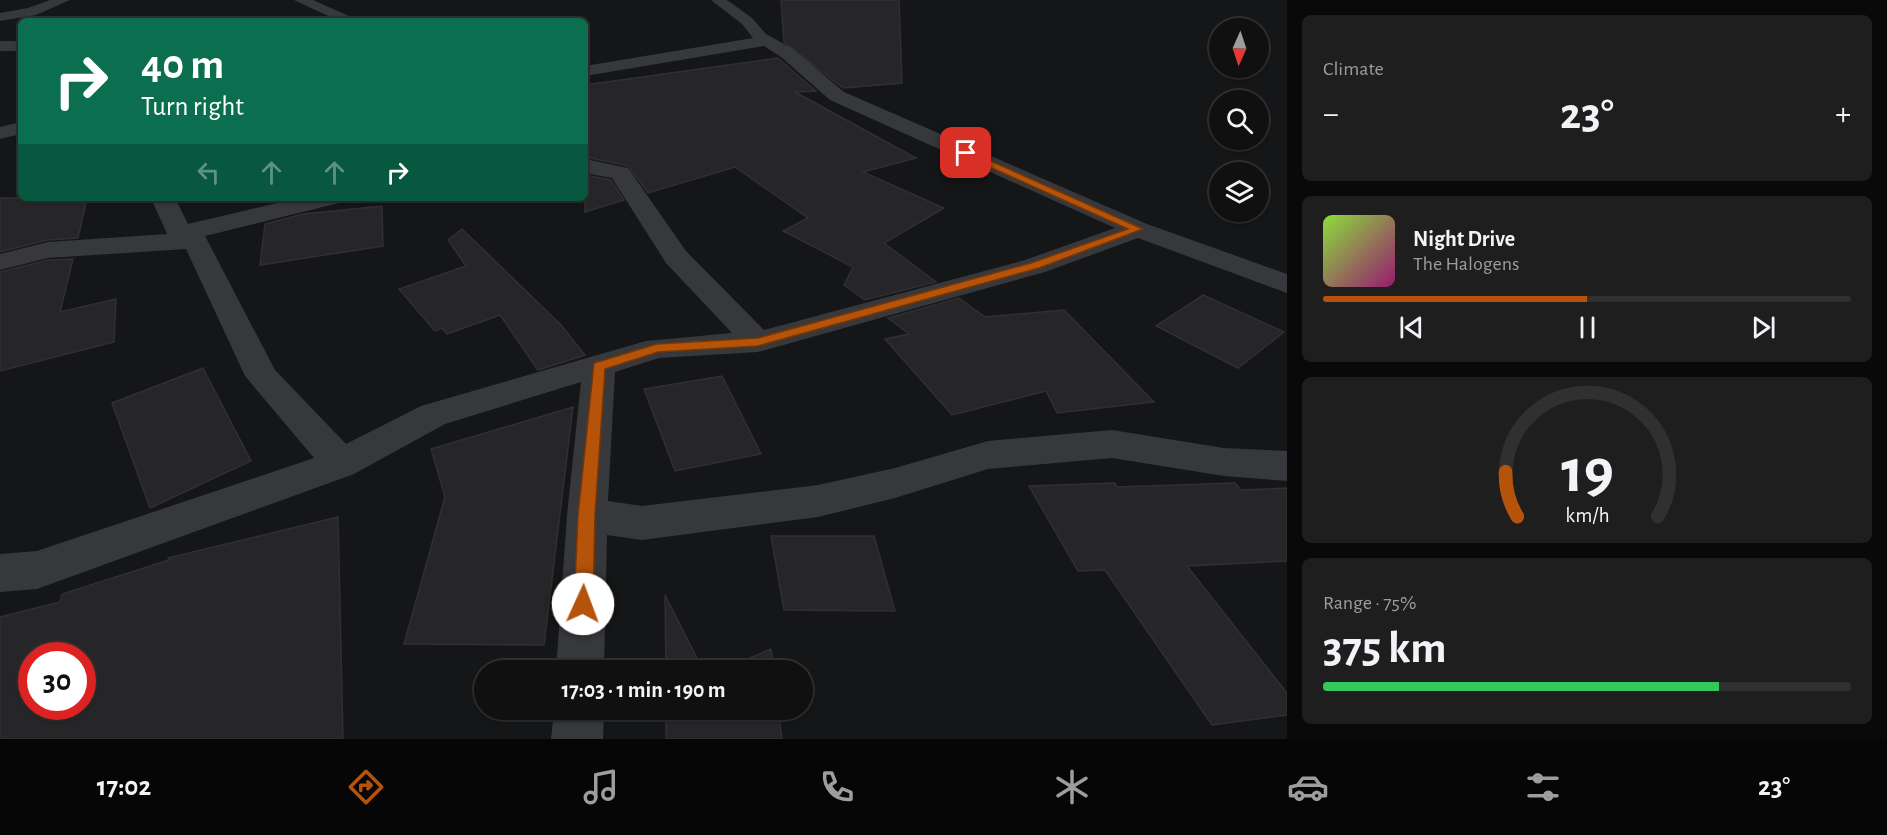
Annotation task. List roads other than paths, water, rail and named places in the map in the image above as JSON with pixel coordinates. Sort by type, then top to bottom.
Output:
[{"type":"street","points":[[0,7],[21,0]]},
{"type":"street","points":[[0,17],[31,12],[63,0]]},
{"type":"street","points":[[301,0],[345,18]]},
{"type":"street","points":[[718,0],[747,21],[760,37],[787,53],[837,96],[1138,229],[1287,284]]},
{"type":"street","points":[[588,71],[767,41]]},
{"type":"street","points":[[0,46],[18,46]]},
{"type":"street","points":[[0,133],[18,129]]},
{"type":"street","points":[[588,167],[620,173],[676,257],[758,342]]},
{"type":"street","points":[[165,201],[187,237],[262,376],[341,464]]},
{"type":"street","points":[[0,262],[48,250],[187,237],[319,201]]},
{"type":"street","points":[[0,573],[37,570],[341,464],[433,415],[657,348],[758,342],[1035,266],[1138,229]]},
{"type":"street","points":[[580,660],[587,515],[599,366]]},
{"type":"street","points":[[587,515],[642,523],[818,501],[895,483],[988,455],[1112,444],[1224,462],[1287,466]]},
{"type":"street","points":[[578,739],[579,720]]}]
